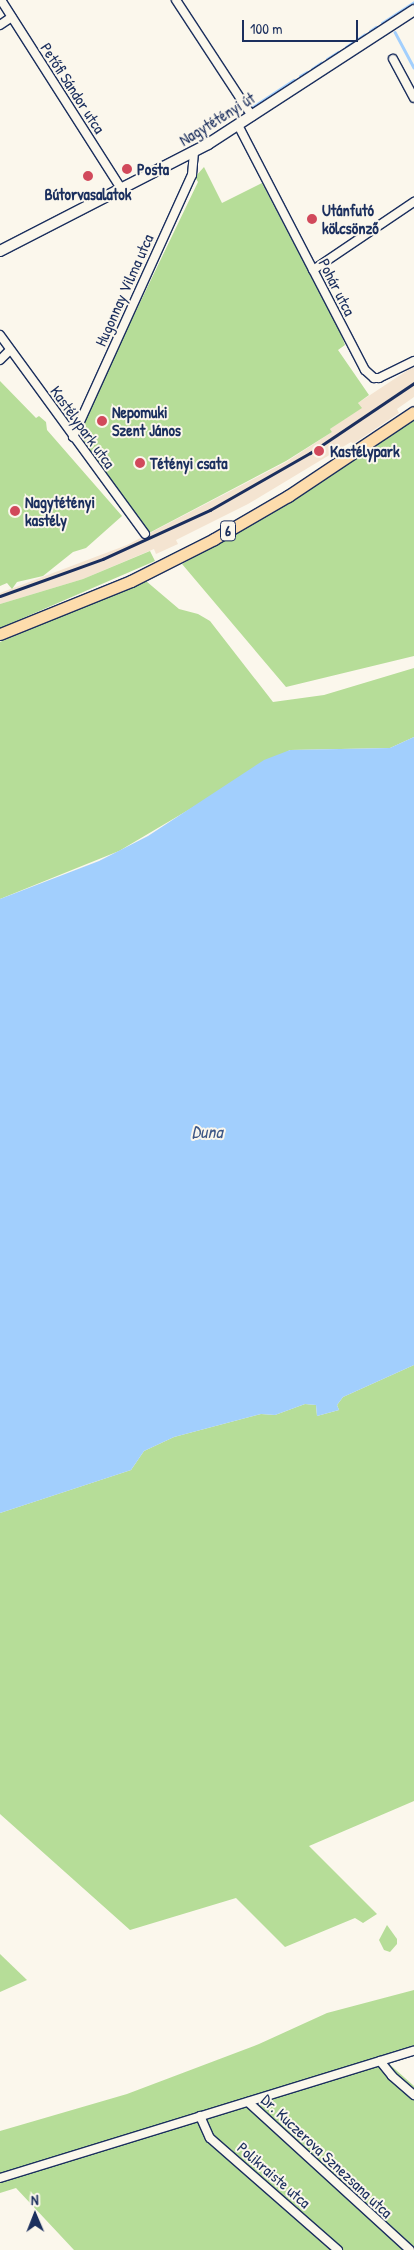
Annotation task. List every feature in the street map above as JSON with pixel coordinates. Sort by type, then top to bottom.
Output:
[{"type":"main road","name":"Nagytétényi út","points":[[0,251],[194,152],[414,10]]},
{"type":"main road","name":"6","points":[[0,634],[131,581],[214,539],[297,491],[414,412]]},
{"type":"street","name":"Petőfi Sándor utca","points":[[1,0],[122,190]]},
{"type":"street","points":[[176,0],[252,116]]},
{"type":"street","points":[[0,25],[12,17]]},
{"type":"street","points":[[393,59],[414,98]]},
{"type":"street","name":"Pohár utca","points":[[238,125],[356,354],[374,378],[414,360]]},
{"type":"street","name":"Hugonnay Vilma utca","points":[[73,437],[192,175],[194,152]]},
{"type":"street","points":[[313,270],[414,202]]},
{"type":"street","name":"Kastélypark utca","points":[[0,335],[145,534]]},
{"type":"street","points":[[0,360],[10,350]]},
{"type":"street","points":[[0,2178],[414,2051]]},
{"type":"street","points":[[380,2060],[392,2076],[414,2095]]},
{"type":"street","name":"Dr. Kuczerova Sznezsana utca","points":[[248,2102],[410,2250]]},
{"type":"street","name":"Polikraiste utca","points":[[200,2116],[207,2135],[338,2250]]},
{"type":"shaded area","points":[[414,366],[414,397],[397,409],[399,413],[353,444],[351,442],[248,504],[176,540],[178,544],[156,554],[154,549],[83,579],[0,604],[0,593],[127,545],[286,462],[332,432],[330,429],[361,408],[358,403]]},
{"type":"green space","name":"Kastélypark","points":[[204,167],[222,203],[262,183],[341,334],[345,345],[338,350],[369,395],[358,403],[362,408],[330,429],[332,432],[286,461],[149,533],[79,434],[82,423],[198,182],[195,177]]},
{"type":"green space","name":"Nagytétényi kastély","points":[[0,381],[36,418],[39,416],[46,422],[47,430],[122,516],[86,548],[73,552],[43,576],[17,582],[12,589],[7,583],[0,586]]},
{"type":"green space","points":[[414,420],[414,656],[286,687],[182,564],[308,491]]},
{"type":"green space","points":[[150,551],[155,561],[0,628],[0,604],[83,579]]},
{"type":"green space","points":[[146,581],[179,609],[198,614],[210,621],[273,702],[324,695],[414,668],[414,737],[390,748],[290,750],[119,851],[0,899],[0,642]]},
{"type":"green space","points":[[414,1365],[414,1801],[309,1846],[377,1914],[363,1923],[355,1918],[285,1947],[236,1898],[130,1930],[0,1814],[0,1513],[131,1470],[144,1451],[174,1437],[261,1414],[275,1415],[305,1404],[316,1405],[317,1416],[339,1410],[337,1405],[343,1397]]},
{"type":"green space","points":[[387,1925],[397,1939],[397,1944],[390,1952],[384,1950],[379,1940]]},
{"type":"green space","points":[[0,1954],[27,1980],[0,1992]]},
{"type":"green space","points":[[414,1990],[414,2056],[387,2062],[414,2086],[414,2250],[74,2250],[16,2188],[0,2193],[0,2131],[127,2094],[259,2044],[327,2013]]},
{"type":"water","name":"Duna","points":[[414,737],[414,1365],[343,1397],[337,1405],[339,1410],[317,1416],[316,1405],[305,1404],[275,1415],[261,1414],[174,1437],[144,1451],[131,1470],[0,1513],[0,899],[99,861],[148,836],[264,760],[290,750],[390,748]]},
{"type":"waterway","points":[[382,23],[414,2]]},
{"type":"waterway","points":[[370,31],[376,27]]},
{"type":"waterway","points":[[395,32],[414,67]]},
{"type":"waterway","points":[[346,47],[364,35]]},
{"type":"waterway","points":[[327,59],[338,52]]},
{"type":"waterway","points":[[312,69],[321,63]]},
{"type":"waterway","points":[[300,76],[307,72]]},
{"type":"waterway","points":[[251,108],[294,80]]},
{"type":"railway","points":[[0,596],[103,559],[210,510],[310,453],[414,383]]},
{"type":"place","name":"Posta","points":[[127,169]]},
{"type":"place","name":"Bútorvasalatok","points":[[88,176]]},
{"type":"place","name":"Utánfutó kölcsönző","points":[[312,219]]},
{"type":"place","name":"Nepomuki Szent János","points":[[102,421]]},
{"type":"place","name":"Kastélypark","points":[[319,451]]},
{"type":"place","name":"Tétényi csata","points":[[140,463]]},
{"type":"place","name":"Nagytétényi kastély","points":[[15,511]]}]
